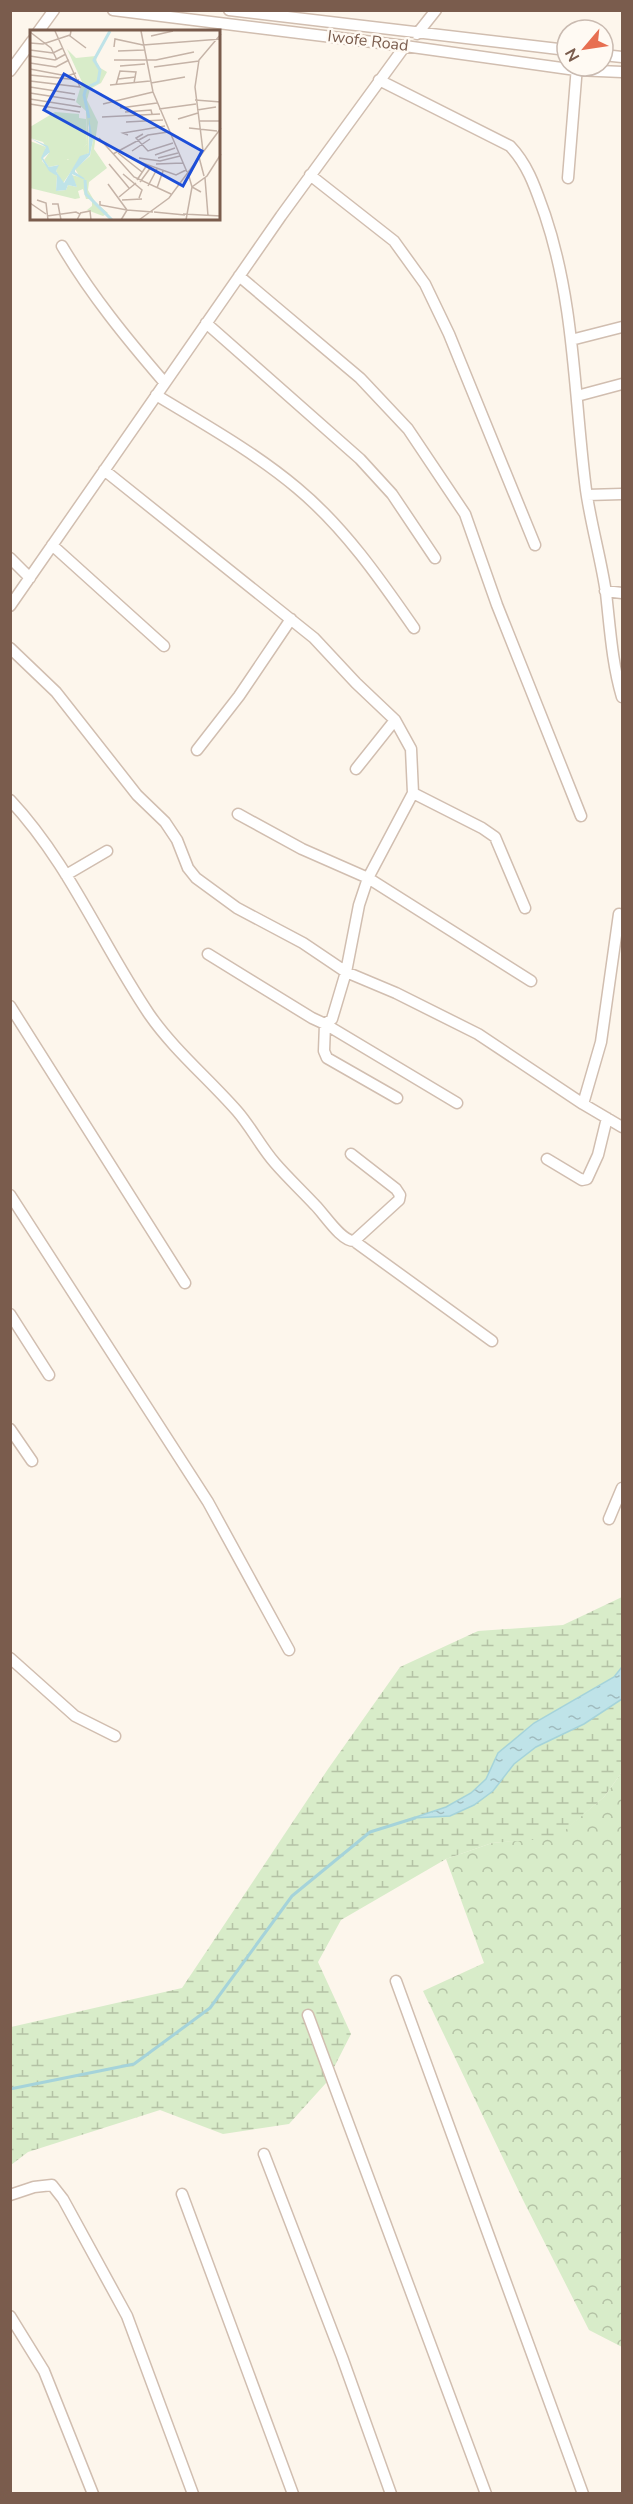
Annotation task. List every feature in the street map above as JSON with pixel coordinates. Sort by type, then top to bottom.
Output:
[{"type":"street","points":[[39,30],[54,10]]},
{"type":"street","name":"Iwofe Road","points":[[113,10],[555,65]]},
{"type":"street","name":"Iwofe Road","points":[[229,10],[555,49]]},
{"type":"street","points":[[417,34],[436,10]]},
{"type":"street","points":[[10,71],[30,44]]},
{"type":"street","points":[[10,606],[310,175],[405,46]]},
{"type":"street","points":[[568,178],[575,78]]},
{"type":"street","points":[[379,80],[510,146],[523,160],[535,186],[554,242],[564,286],[587,495],[618,657],[622,697]]},
{"type":"street","points":[[310,175],[393,241],[425,284],[449,334],[535,545]]},
{"type":"street","points":[[62,246],[75,269],[117,326],[164,382]]},
{"type":"street","points":[[239,276],[360,378],[414,437],[465,514],[497,605],[581,816]]},
{"type":"street","points":[[206,323],[360,459],[392,494],[435,558]]},
{"type":"street","points":[[571,340],[622,327]]},
{"type":"street","points":[[577,396],[622,384]]},
{"type":"street","points":[[156,394],[236,444],[298,488],[369,565],[414,628]]},
{"type":"street","points":[[104,470],[314,638],[395,720],[411,749],[413,793],[368,878],[358,905],[346,972],[332,1019],[325,1024]]},
{"type":"street","points":[[587,495],[622,494]]},
{"type":"street","points":[[52,545],[164,646]]},
{"type":"street","points":[[10,558],[30,578]]},
{"type":"street","points":[[605,591],[622,593]]},
{"type":"street","points":[[197,750],[239,696],[291,619]]},
{"type":"street","points":[[10,648],[56,692],[137,795],[165,822],[177,840],[188,868],[196,878],[237,908],[303,943],[346,972],[396,993],[478,1034],[583,1104],[622,1127]]},
{"type":"street","points":[[356,769],[395,720]]},
{"type":"street","points":[[413,793],[495,837],[525,908]]},
{"type":"street","points":[[10,801],[32,824],[66,874],[147,1011],[166,1038],[237,1112],[274,1162],[331,1221],[340,1235],[349,1241],[354,1241],[492,1341]]},
{"type":"street","points":[[238,814],[302,849],[368,878],[531,981]]},
{"type":"street","points":[[66,874],[107,851]]},
{"type":"street","points":[[583,1104],[601,1042],[619,914]]},
{"type":"street","points":[[208,954],[457,1103]]},
{"type":"street","points":[[10,1006],[185,1283]]},
{"type":"street","points":[[325,1024],[324,1051],[327,1058],[397,1098]]},
{"type":"street","points":[[547,1159],[582,1180],[587,1179],[598,1155],[607,1118]]},
{"type":"street","points":[[351,1154],[396,1189],[400,1195],[399,1200],[354,1241]]},
{"type":"street","points":[[10,1195],[208,1502],[289,1650]]},
{"type":"street","points":[[10,1314],[49,1375]]},
{"type":"street","points":[[10,1429],[32,1461]]},
{"type":"street","points":[[609,1520],[622,1488]]},
{"type":"street","points":[[10,1658],[75,1716],[115,1736]]},
{"type":"street","points":[[396,1981],[583,2493]]},
{"type":"street","points":[[308,2015],[486,2493]]},
{"type":"street","points":[[264,2154],[342,2357],[391,2493]]},
{"type":"street","points":[[10,2195],[34,2187],[52,2185],[63,2199],[127,2316],[193,2493]]},
{"type":"street","points":[[182,2194],[293,2493]]},
{"type":"street","points":[[10,2316],[44,2371],[93,2493]]},
{"type":"green space","points":[[622,1597],[622,1667],[614,1677],[534,1723],[498,1753],[486,1779],[471,1793],[446,1807],[415,1818],[493,1791],[514,1764],[536,1747],[584,1724],[622,1699],[622,1772],[604,1797],[556,1838],[492,1843],[446,1859],[341,1920],[318,1962],[351,2034],[326,2083],[289,2124],[223,2134],[160,2110],[28,2152],[11,2165],[11,2027],[182,1988],[328,1769],[400,1667],[478,1631],[563,1625]]},
{"type":"green space","points":[[622,1772],[622,2347],[589,2330],[523,2200],[423,1991],[484,1963],[446,1859],[492,1843],[556,1837],[604,1797]]},
{"type":"water","points":[[622,1667],[622,1699],[584,1724],[536,1747],[514,1764],[493,1791],[474,1805],[450,1816],[413,1818],[446,1807],[471,1793],[486,1779],[498,1753],[534,1723],[614,1677]]},
{"type":"waterway","points":[[10,2089],[134,2064],[210,2008],[292,1896],[370,1832],[415,1818]]}]
